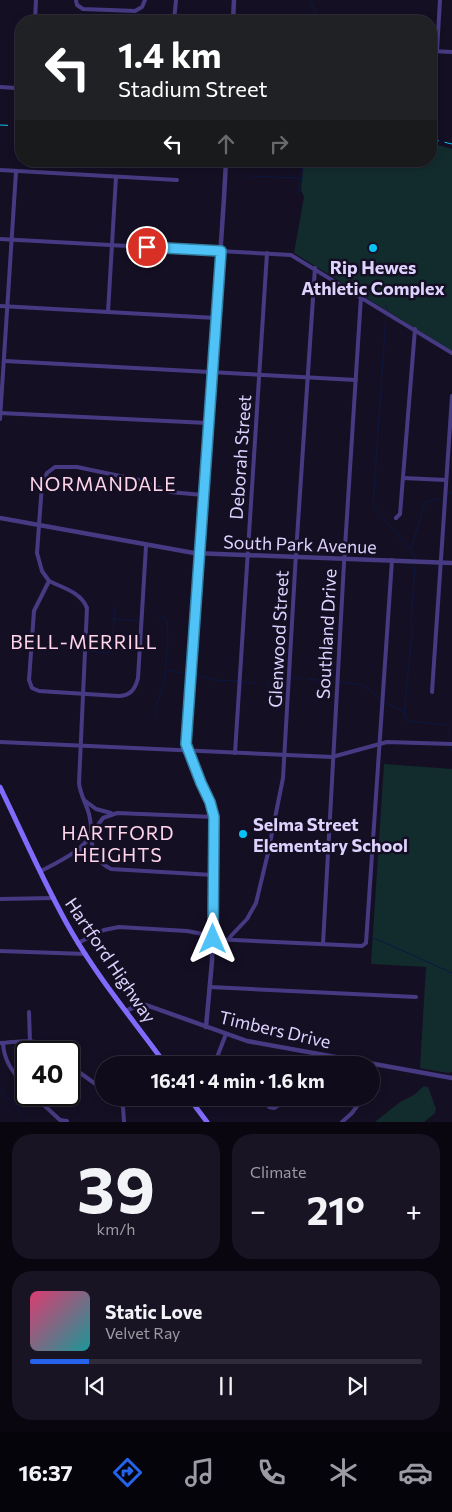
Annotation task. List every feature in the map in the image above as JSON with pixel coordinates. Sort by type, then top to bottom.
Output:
[{"type":"main road","name":"Hartford Highway","points":[[0,786],[78,943],[159,1056]]},
{"type":"main road","points":[[196,1106],[207,1122]]},
{"type":"street","points":[[35,15],[36,0]]},
{"type":"street","points":[[76,0],[78,6],[83,9],[135,11],[141,8],[144,0]]},
{"type":"street","points":[[175,15],[176,0]]},
{"type":"street","points":[[233,15],[234,0]]},
{"type":"street","points":[[440,0],[437,51],[452,52]]},
{"type":"street","points":[[0,87],[15,88]]},
{"type":"street","points":[[206,1027],[213,937],[212,875],[214,817],[210,802],[186,744],[226,167]]},
{"type":"street","points":[[0,170],[177,180]]},
{"type":"street","points":[[0,419],[16,172]]},
{"type":"street","points":[[108,312],[116,177]]},
{"type":"street","points":[[0,239],[291,255],[362,296],[452,353]]},
{"type":"street","name":"Deborah Street","points":[[235,753],[267,253]]},
{"type":"street","name":"Glenwood Street","points":[[230,940],[230,937],[244,924],[251,914],[258,896],[282,792],[314,268]]},
{"type":"street","name":"Southland Drive","points":[[323,944],[344,558],[362,296]]},
{"type":"street","points":[[0,306],[216,318]]},
{"type":"street","points":[[396,518],[400,514],[415,329]]},
{"type":"street","points":[[4,361],[356,380]]},
{"type":"street","points":[[432,692],[452,396]]},
{"type":"street","points":[[0,413],[208,423]]},
{"type":"street","points":[[94,854],[88,812],[79,783],[87,608],[77,594],[49,581],[42,571],[38,556],[43,480],[50,470],[59,466],[77,467],[131,478],[170,492],[204,495]]},
{"type":"street","points":[[403,478],[446,480]]},
{"type":"street","name":"South Park Avenue","points":[[0,518],[146,546],[200,554],[452,563]]},
{"type":"street","points":[[49,581],[34,611],[30,684],[32,688],[36,690],[122,696],[130,694],[135,688],[138,678],[146,546]]},
{"type":"street","points":[[78,943],[104,930],[119,927],[187,931],[230,940],[362,946],[365,944],[381,742],[392,560]]},
{"type":"street","points":[[0,742],[332,758],[381,742],[452,744]]},
{"type":"street","points":[[84,800],[96,809],[113,814],[214,817]]},
{"type":"street","points":[[41,871],[77,850],[99,822],[113,814]]},
{"type":"street","points":[[77,850],[94,854],[105,866],[116,870],[212,875]]},
{"type":"street","points":[[0,899],[54,898]]},
{"type":"street","points":[[0,951],[86,954]]},
{"type":"street","points":[[210,987],[416,997]]},
{"type":"street","name":"Timbers Drive","points":[[126,1011],[138,1005],[146,1005],[247,1041],[328,1056]]},
{"type":"street","points":[[29,1012],[30,1041]]},
{"type":"street","points":[[217,1056],[226,1034]]},
{"type":"street","points":[[15,1043],[2,1043],[8,1064],[15,1073]]},
{"type":"street","name":"Timbers Drive","points":[[380,1066],[452,1078]]},
{"type":"street","points":[[80,1073],[95,1084]]},
{"type":"street","points":[[45,1106],[60,1120],[67,1121]]},
{"type":"street","points":[[122,1106],[124,1122]]},
{"type":"street","points":[[269,1107],[274,1108],[277,1106]]},
{"type":"street","points":[[342,1122],[352,1114],[358,1106]]},
{"type":"green space","name":"Rip Hewes Athletic Complex","points":[[437,145],[452,149],[452,351],[294,253],[304,197],[301,190],[303,167],[437,167]]},
{"type":"green space","points":[[384,764],[452,769],[452,1072],[448,1073],[420,1068],[426,967],[371,964]]},
{"type":"green space","points":[[424,1086],[428,1087],[436,1109],[435,1113],[424,1122],[375,1122],[400,1102],[414,1095]]},
{"type":"waterway","points":[[310,0],[316,15]]},
{"type":"waterway","points":[[298,193],[303,167]]},
{"type":"waterway","points":[[249,176],[301,178]]},
{"type":"waterway","points":[[386,305],[387,309]]},
{"type":"waterway","points":[[386,315],[373,506],[410,549],[415,558]]},
{"type":"waterway","points":[[411,549],[425,502],[440,498]]},
{"type":"waterway","points":[[415,565],[411,620],[412,633],[404,715],[408,721],[447,725],[450,741]]},
{"type":"waterway","points":[[88,651],[110,653],[112,651],[115,607]]},
{"type":"waterway","points":[[155,717],[155,710],[164,684],[168,641],[167,620],[159,618]]},
{"type":"waterway","points":[[115,619],[138,621]]},
{"type":"waterway","points":[[166,670],[188,674]]},
{"type":"waterway","points":[[194,674],[214,680],[237,681]]},
{"type":"waterway","points":[[292,678],[302,678]]},
{"type":"waterway","points":[[307,679],[334,682]]},
{"type":"waterway","points":[[266,683],[278,683],[286,680]]},
{"type":"waterway","points":[[243,682],[256,683]]},
{"type":"waterway","points":[[340,682],[362,685],[381,699]]},
{"type":"waterway","points":[[386,703],[403,711]]},
{"type":"waterway","points":[[450,747],[452,751]]},
{"type":"waterway","points":[[371,937],[452,973]]},
{"type":"waterway","points":[[0,1089],[30,1122]]},
{"type":"railway","points":[[0,125],[15,126]]},
{"type":"railway","points":[[437,140],[452,144]]},
{"type":"place","name":"Rip Hewes Athletic Complex","points":[[373,248]]},
{"type":"place","name":"Selma Street Elementary School","points":[[243,834]]},
{"type":"district","name":"NORMANDALE","points":[[103,483]]},
{"type":"district","name":"BELL-MERRILL","points":[[84,641]]},
{"type":"district","name":"HARTFORD HEIGHTS","points":[[118,843]]},
{"type":"route","points":[[147,247],[221,251],[186,744],[210,802],[214,817],[212,875],[213,939]]}]
